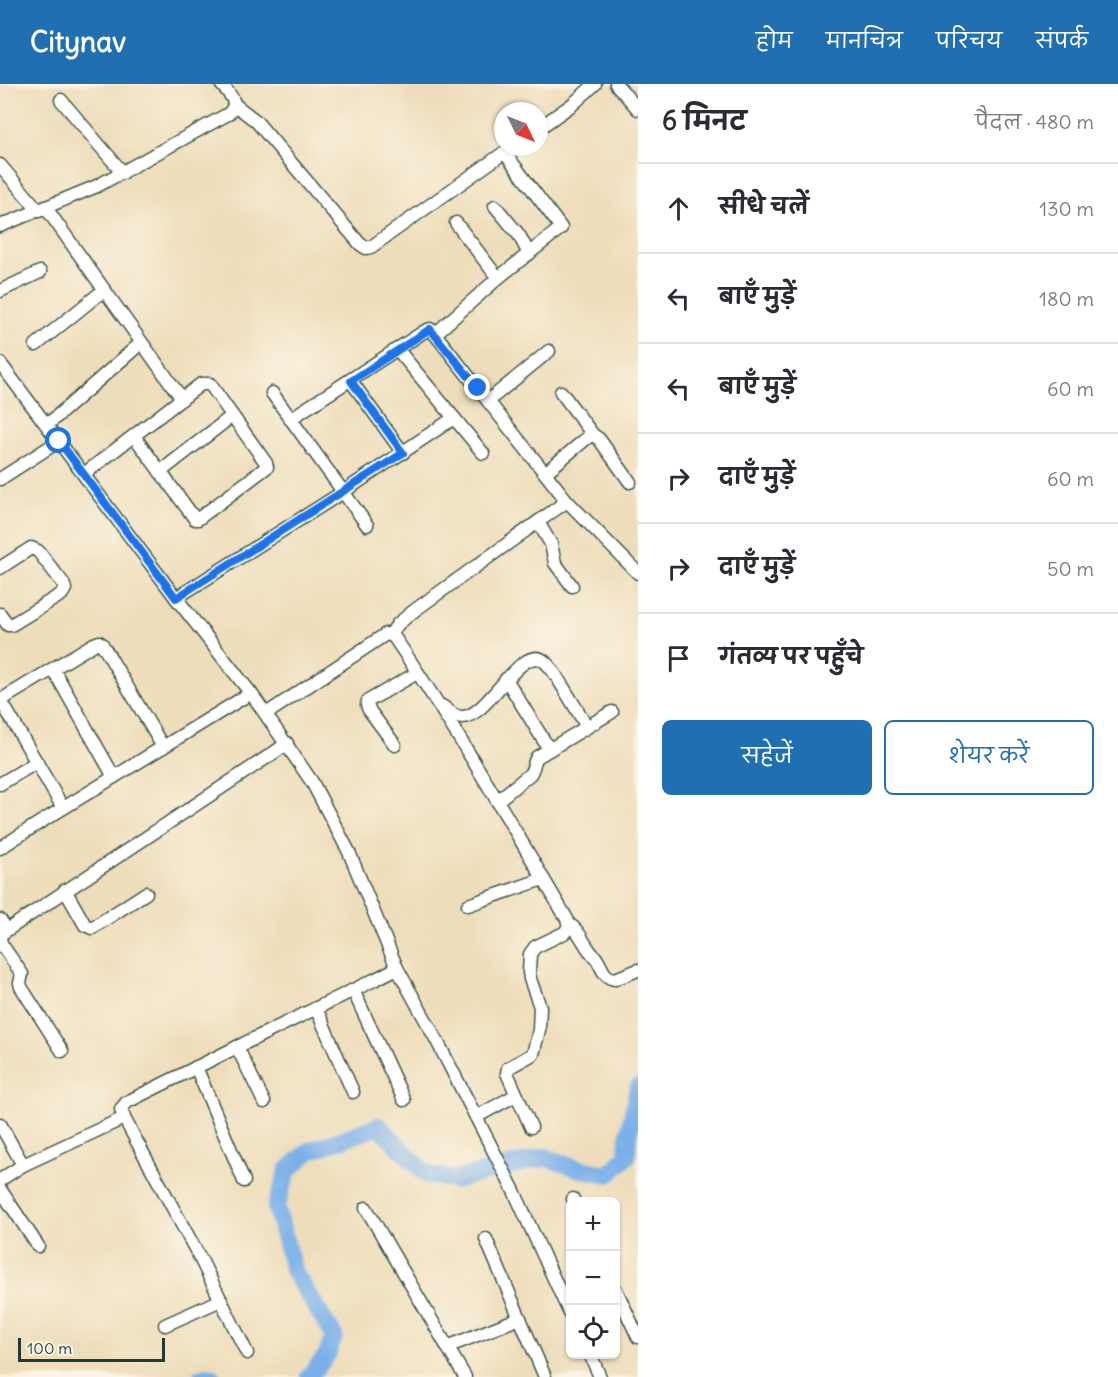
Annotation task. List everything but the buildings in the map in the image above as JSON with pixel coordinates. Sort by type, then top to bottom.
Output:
[{"type":"street","points":[[0,226],[97,186],[228,114],[233,110],[234,104],[221,84]]},
{"type":"street","points":[[548,122],[573,104],[595,84]]},
{"type":"street","points":[[616,84],[638,109]]},
{"type":"street","points":[[61,100],[123,172]]},
{"type":"street","points":[[234,104],[256,121],[360,244],[366,248],[371,248],[501,156]]},
{"type":"street","points":[[435,334],[498,278],[557,232],[561,226],[513,156]]},
{"type":"street","points":[[0,165],[43,209],[182,399]]},
{"type":"street","points":[[495,206],[530,254]]},
{"type":"street","points":[[456,223],[498,278]]},
{"type":"street","points":[[0,291],[40,272]]},
{"type":"street","points":[[36,345],[104,290]]},
{"type":"street","points":[[290,419],[430,329],[567,501],[638,573]]},
{"type":"street","points":[[47,425],[141,343]]},
{"type":"street","points":[[398,350],[483,453]]},
{"type":"street","points":[[489,401],[549,351]]},
{"type":"street","points":[[2,370],[47,425],[176,598],[252,693],[312,782],[349,852],[397,968],[514,1191],[566,1305]]},
{"type":"street","points":[[351,381],[403,453]]},
{"type":"street","points":[[84,474],[201,384],[210,384],[267,467],[195,519],[134,436]]},
{"type":"street","points":[[561,392],[593,435],[600,439],[630,482]]},
{"type":"street","points":[[272,393],[367,525]]},
{"type":"street","points":[[160,472],[232,416]]},
{"type":"street","points":[[176,598],[454,418]]},
{"type":"street","points":[[545,473],[593,435]]},
{"type":"street","points":[[0,479],[59,441]]},
{"type":"street","points":[[266,714],[386,634],[390,634],[415,610],[567,501]]},
{"type":"street","points":[[538,522],[551,544],[555,563],[572,586]]},
{"type":"street","points":[[0,568],[31,548],[35,548],[63,583],[65,589],[62,594],[11,625],[5,623],[0,614]]},
{"type":"street","points":[[390,634],[497,801],[569,924],[580,934],[588,950],[597,958],[611,979],[638,970]]},
{"type":"street","points":[[63,808],[37,762],[5,720],[0,700],[99,642],[163,747]]},
{"type":"street","points":[[435,702],[454,715],[470,716],[484,705],[506,679],[534,657],[539,658],[550,667],[587,727]]},
{"type":"street","points":[[53,669],[114,777]]},
{"type":"street","points":[[395,745],[369,710],[368,701],[417,673]]},
{"type":"street","points":[[506,679],[549,749]]},
{"type":"street","points":[[0,848],[252,693]]},
{"type":"street","points":[[497,801],[530,774],[537,757],[612,712]]},
{"type":"street","points":[[62,1051],[21,987],[22,974],[2,945],[2,932],[286,743]]},
{"type":"street","points":[[0,784],[37,762]]},
{"type":"street","points":[[468,904],[543,879]]},
{"type":"street","points":[[65,890],[85,925],[92,928],[146,893]]},
{"type":"street","points":[[531,1127],[507,1073],[508,1068],[533,1054],[539,1030],[540,1007],[530,979],[530,954],[535,947],[564,933],[569,924]]},
{"type":"street","points":[[247,1353],[121,1109],[127,1102],[397,968]]},
{"type":"street","points":[[353,990],[404,1100]]},
{"type":"street","points":[[316,1008],[353,1092]]},
{"type":"street","points":[[237,1047],[264,1102]]},
{"type":"street","points":[[196,1067],[244,1181]]},
{"type":"street","points":[[479,1123],[516,1095]]},
{"type":"street","points":[[0,1180],[23,1166],[124,1118]]},
{"type":"street","points":[[0,1124],[23,1166]]},
{"type":"street","points":[[0,1188],[38,1246]]},
{"type":"street","points":[[366,1208],[465,1377]]},
{"type":"street","points":[[486,1239],[545,1377]]},
{"type":"street","points":[[165,1325],[221,1300]]},
{"type":"street","points":[[620,1300],[638,1337]]},
{"type":"street","points":[[447,1347],[520,1318]]},
{"type":"street","points":[[592,1359],[600,1377]]},
{"type":"waterway","points":[[309,1377],[327,1355],[334,1336],[294,1272],[276,1207],[288,1170],[309,1151],[379,1126],[426,1174],[454,1180],[545,1157],[580,1169],[609,1174],[627,1156],[628,1137],[638,1088]]},
{"type":"waterway","points":[[202,1377],[212,1377]]},
{"type":"route","points":[[59,441],[176,598],[403,453],[351,381],[430,329],[478,388]]}]
